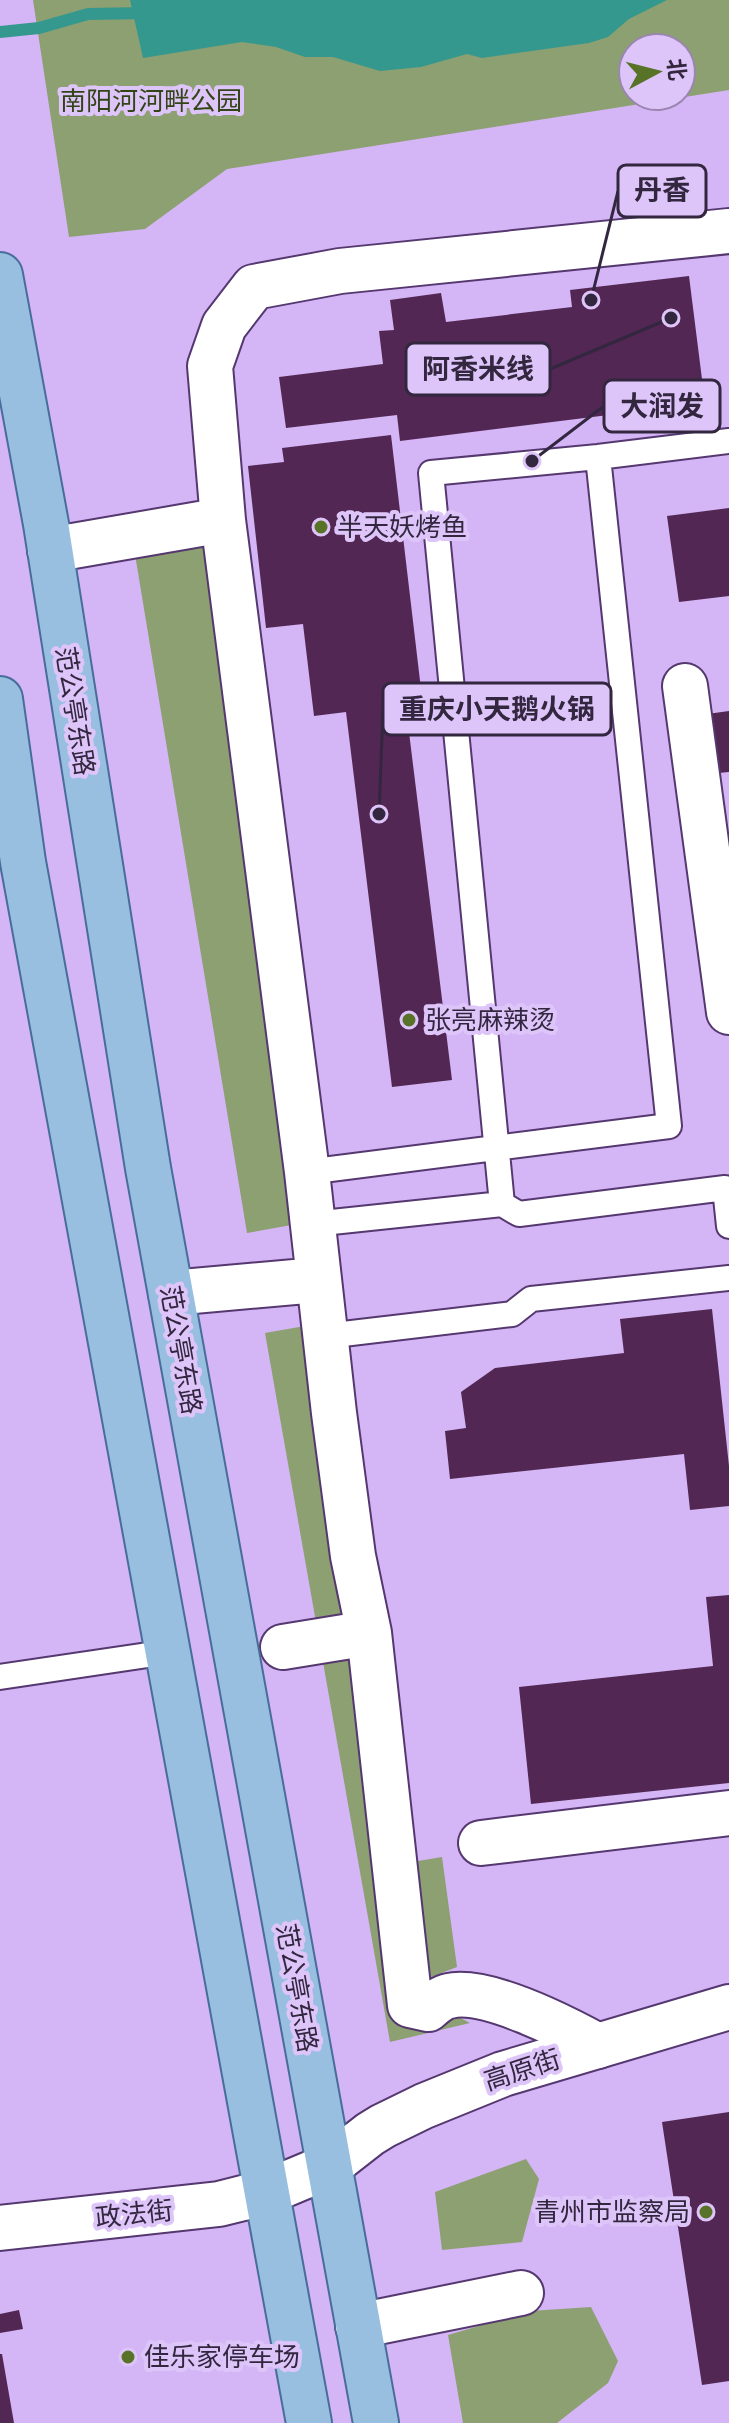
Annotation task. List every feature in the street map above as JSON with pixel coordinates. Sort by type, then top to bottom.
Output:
[{"type":"main road","name":"范公亭东路","points":[[0,275],[48,537],[148,1168],[376,2423]]},
{"type":"main road","points":[[0,699],[11,864],[168,1652],[309,2423]]},
{"type":"street","points":[[598,2046],[520,2010],[471,1994],[447,1996],[428,2009],[410,2005],[369,1633],[353,1556],[223,520],[210,366],[224,326],[254,287],[340,271],[512,251],[728,236]]},
{"type":"street","points":[[48,537],[223,520]]},
{"type":"street","points":[[685,686],[728,994]]},
{"type":"street","points":[[171,1293],[317,1280]]},
{"type":"street","points":[[283,1647],[369,1633]]},
{"type":"street","points":[[481,1843],[729,1813]]},
{"type":"street","name":"高原街","points":[[267,2192],[329,2166],[370,2134],[424,2106],[503,2074],[729,2007]]},
{"type":"street","name":"政法街","points":[[0,2228],[219,2204],[267,2192]]},
{"type":"street","points":[[358,2326],[521,2293]]},
{"type":"lane","points":[[502,1204],[431,473],[729,441]]},
{"type":"lane","points":[[307,1172],[669,1126],[598,457]]},
{"type":"lane","points":[[313,1224],[502,1204],[519,1214],[725,1188],[729,1226]]},
{"type":"lane","points":[[326,1336],[512,1314],[531,1299],[729,1278]]},
{"type":"lane","points":[[0,1677],[168,1652]]},
{"type":"green space","name":"南阳河河畔公园","points":[[33,0],[729,0],[729,90],[697,95],[697,32],[617,32],[617,108],[227,169],[145,229],[69,237]]},
{"type":"green space","points":[[201,531],[297,1224],[247,1233],[132,536]]},
{"type":"green space","points":[[305,1326],[403,2021],[449,2012],[470,2023],[390,2042],[265,1333]]},
{"type":"green space","points":[[442,1857],[457,1967],[431,1977],[412,1862]]},
{"type":"green space","points":[[526,2159],[539,2179],[522,2242],[442,2250],[435,2192]]},
{"type":"green space","points":[[591,2307],[618,2361],[608,2383],[557,2423],[463,2423],[448,2335],[530,2311]]},
{"type":"shaded area","points":[[130,0],[667,0],[629,19],[608,37],[589,43],[482,58],[467,54],[421,67],[380,71],[333,57],[305,57],[276,47],[242,42],[143,58]]},
{"type":"building","points":[[689,276],[705,403],[400,441],[397,415],[286,428],[279,377],[383,364],[379,331],[394,330],[390,300],[441,293],[446,322],[572,307],[570,290]]},
{"type":"building","points":[[391,435],[423,706],[406,708],[452,1080],[392,1087],[346,712],[314,716],[303,624],[266,628],[248,466],[284,462],[282,448]]},
{"type":"building","points":[[729,508],[729,596],[679,602],[667,516]]},
{"type":"building","points":[[729,711],[729,772],[708,774],[700,715]]},
{"type":"building","points":[[712,1309],[729,1466],[729,1506],[690,1510],[684,1454],[450,1479],[445,1431],[466,1428],[461,1392],[495,1368],[624,1353],[620,1319]]},
{"type":"building","points":[[729,1595],[729,1783],[531,1804],[519,1687],[713,1666],[706,1597]]},
{"type":"building","points":[[729,2112],[729,2381],[702,2385],[662,2122]]},
{"type":"building","points":[[19,2310],[23,2329],[0,2333],[0,2314]]},
{"type":"building","points":[[2,2354],[14,2423],[0,2423]]},
{"type":"waterway","points":[[0,32],[39,28],[88,14],[147,13]]},
{"type":"place","name":"丹香","points":[[591,300]]},
{"type":"place","name":"阿香米线","points":[[671,318]]},
{"type":"place","name":"大润发","points":[[532,461]]},
{"type":"place","name":"半天妖烤鱼","points":[[321,527]]},
{"type":"place","name":"重庆小天鹅火锅","points":[[379,814]]},
{"type":"place","name":"张亮麻辣烫","points":[[409,1020]]},
{"type":"place","name":"青州市监察局","points":[[706,2212]]},
{"type":"place","name":"佳乐家停车场","points":[[128,2357]]}]
